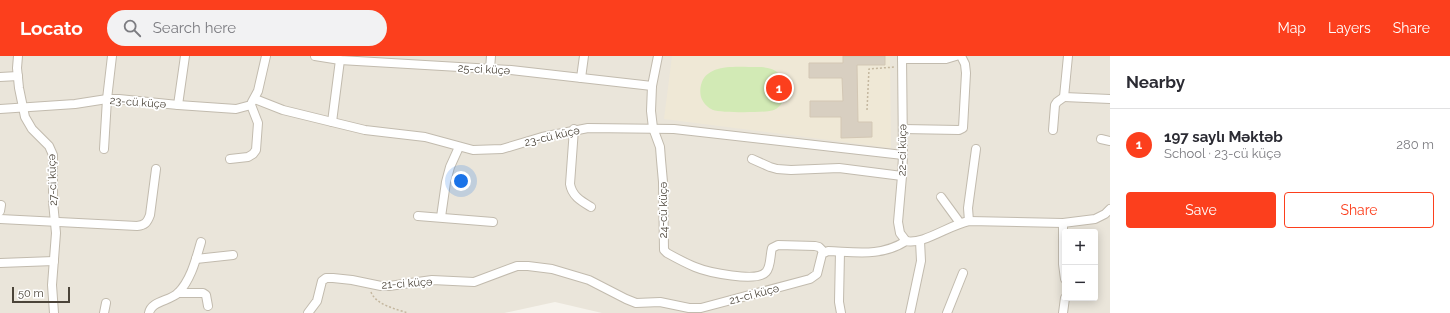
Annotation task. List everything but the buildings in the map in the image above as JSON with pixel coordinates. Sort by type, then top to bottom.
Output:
[{"type":"street","name":"27-ci küçə","points":[[18,56],[18,76],[27,123],[51,150],[53,155],[53,202],[56,242],[52,285],[54,313]]},
{"type":"street","points":[[104,149],[107,99],[112,56]]},
{"type":"street","points":[[178,105],[185,56]]},
{"type":"street","points":[[230,159],[248,157],[256,150],[258,123],[253,102],[266,56]]},
{"type":"street","name":"25-ci küçə","points":[[315,56],[340,60],[490,69],[652,86]]},
{"type":"street","points":[[490,69],[492,56]]},
{"type":"street","points":[[581,78],[584,56]]},
{"type":"street","name":"24-cü küçə","points":[[658,56],[652,86],[651,111],[653,128],[660,147],[663,182],[664,250],[667,253],[696,267],[723,274],[742,276],[764,274],[768,271],[772,248],[778,244],[815,246],[819,247],[824,252]]},
{"type":"street","points":[[902,61],[946,59],[956,56]]},
{"type":"street","points":[[903,129],[959,130],[962,128],[966,73],[965,64],[961,56]]},
{"type":"street","points":[[1064,97],[1068,56]]},
{"type":"street","points":[[332,122],[340,60]]},
{"type":"street","name":"22-ci küçə","points":[[902,61],[903,155],[898,222],[900,233],[906,241]]},
{"type":"street","points":[[0,77],[18,76]]},
{"type":"street","points":[[1053,130],[1055,105],[1064,97],[1110,99]]},
{"type":"street","name":"23-cü küçə","points":[[0,109],[75,104],[119,98],[178,105],[236,109],[253,102],[365,130],[415,135],[473,150],[502,149],[574,129],[653,128],[674,129],[903,155]]},
{"type":"street","points":[[574,129],[570,184],[571,191],[577,198],[591,207]]},
{"type":"street","points":[[1101,138],[1110,141]]},
{"type":"street","points":[[441,217],[446,182],[450,167],[459,147]]},
{"type":"street","points":[[969,221],[968,208],[976,149]]},
{"type":"street","points":[[752,159],[777,169],[791,170],[839,168],[902,176]]},
{"type":"street","points":[[0,219],[137,226],[144,225],[148,222],[150,215],[156,169]]},
{"type":"street","points":[[941,197],[960,223]]},
{"type":"street","points":[[824,252],[868,253],[883,251],[896,247],[906,241],[920,241],[960,223],[969,221],[1063,224],[1095,219],[1105,214],[1110,209]]},
{"type":"street","points":[[418,216],[493,222]]},
{"type":"street","points":[[1062,265],[1063,224]]},
{"type":"street","points":[[910,313],[921,261],[920,241]]},
{"type":"street","points":[[148,313],[152,306],[172,298],[178,293],[188,279],[201,242]]},
{"type":"street","name":"21-ci küçə","points":[[308,313],[317,301],[322,281],[326,278],[352,280],[369,284],[389,286],[432,280],[474,282],[516,266],[534,266],[552,269],[589,280],[636,303],[660,302],[689,308],[701,308],[810,279],[817,274],[821,257],[824,252]]},
{"type":"street","points":[[840,252],[839,302],[841,313]]},
{"type":"street","points":[[196,259],[233,255]]},
{"type":"street","points":[[0,263],[54,261]]},
{"type":"street","points":[[947,313],[963,273]]},
{"type":"street","points":[[178,293],[203,293],[206,295],[208,306]]},
{"type":"street","points":[[1063,313],[1065,301]]},
{"type":"street","points":[[104,313],[106,303]]},
{"type":"path","points":[[867,110],[869,69],[902,61]]},
{"type":"path","points":[[369,284],[372,295],[377,300],[408,313]]},
{"type":"shaded area","points":[[0,56],[1110,56],[1110,313],[602,313],[555,302],[504,313],[0,313]]},
{"type":"shaded area","points":[[672,56],[890,56],[891,148],[664,119]]},
{"type":"green space","points":[[727,67],[762,67],[777,72],[784,81],[786,92],[785,97],[779,107],[774,110],[754,112],[718,111],[709,108],[703,101],[700,94],[701,85],[705,77],[710,72]]},
{"type":"place","name":"197 saylı Məktəb","points":[[779,88]]}]
